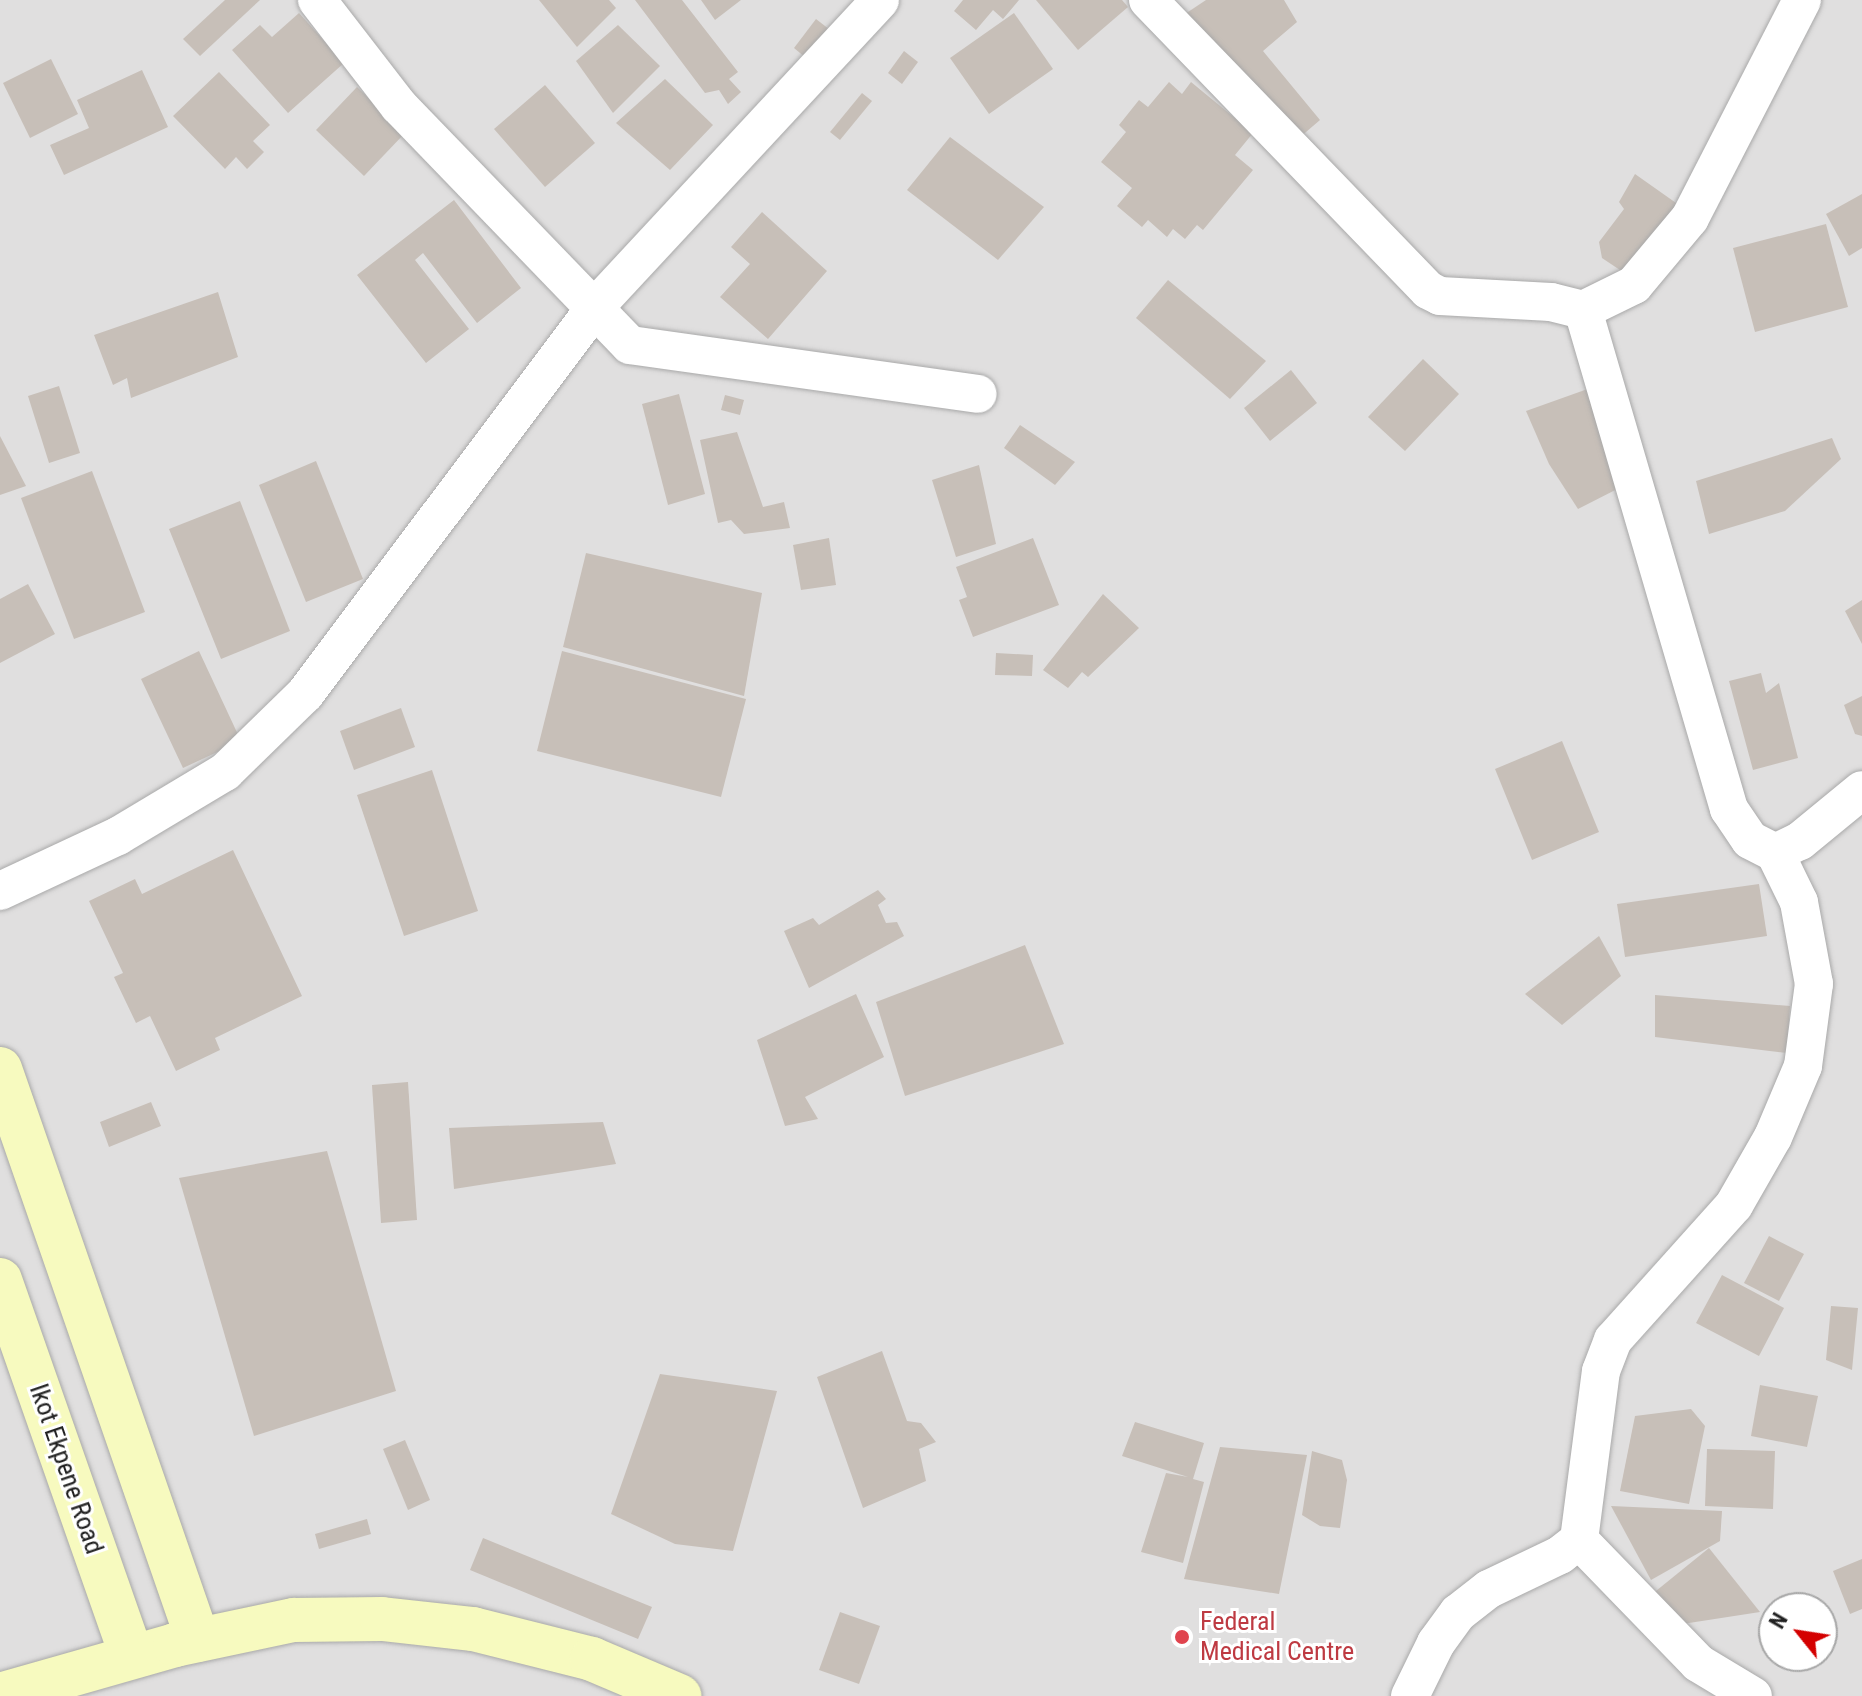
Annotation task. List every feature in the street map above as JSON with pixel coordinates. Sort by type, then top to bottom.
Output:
[{"type":"street","points":[[317,0],[399,106],[596,306],[630,345],[978,394]]},
{"type":"street","points":[[0,891],[118,836],[225,772],[293,705],[596,306],[880,0]]},
{"type":"street","points":[[1148,0],[1428,290],[1440,296],[1551,302],[1583,310],[1634,285],[1690,218],[1802,0]]},
{"type":"street","points":[[1410,1696],[1436,1643],[1458,1613],[1489,1589],[1560,1555],[1579,1540],[1601,1371],[1613,1340],[1734,1205],[1773,1137],[1803,1066],[1814,984],[1799,902],[1775,853],[1750,840],[1729,809],[1583,310]]},
{"type":"street","points":[[1775,853],[1800,841],[1862,790]]},
{"type":"street","points":[[0,1069],[198,1640]]},
{"type":"street","name":"Ikot Ekpene Road","points":[[0,1280],[132,1657]]},
{"type":"street","points":[[1579,1540],[1698,1663],[1753,1696]]},
{"type":"street","points":[[0,1695],[198,1640],[294,1620],[382,1619],[473,1629],[592,1659],[679,1696]]},
{"type":"shaded area","points":[[0,0],[1862,0],[1862,1696],[0,1696]]},
{"type":"building","points":[[225,0],[260,0],[200,56],[183,39]]},
{"type":"building","points":[[539,0],[609,0],[616,8],[577,47]]},
{"type":"building","points":[[635,0],[682,0],[738,72],[729,79],[741,92],[728,104],[719,90],[705,93]]},
{"type":"building","points":[[701,0],[741,0],[715,20]]},
{"type":"building","points":[[963,0],[1019,0],[1003,19],[993,10],[976,30],[954,11]]},
{"type":"building","points":[[1036,0],[1122,0],[1128,7],[1078,50]]},
{"type":"building","points":[[1206,0],[1284,0],[1297,22],[1263,51],[1320,120],[1299,138],[1182,16]]},
{"type":"building","points":[[299,13],[344,63],[288,113],[232,50],[260,25],[272,37]]},
{"type":"building","points":[[1014,13],[1053,69],[989,114],[950,58]]},
{"type":"building","points":[[816,19],[834,33],[812,63],[794,48]]},
{"type":"building","points":[[618,25],[660,66],[613,113],[576,61]]},
{"type":"building","points":[[904,51],[918,62],[902,84],[888,73]]},
{"type":"building","points":[[51,59],[78,114],[30,138],[3,83]]},
{"type":"building","points":[[142,70],[168,127],[64,175],[50,145],[89,128],[77,100]]},
{"type":"building","points":[[219,72],[270,125],[253,141],[264,152],[247,169],[236,157],[225,169],[173,116]]},
{"type":"building","points":[[665,79],[713,125],[670,170],[616,123]]},
{"type":"building","points":[[1169,82],[1182,94],[1191,82],[1253,133],[1235,155],[1253,170],[1203,230],[1197,225],[1185,239],[1173,229],[1167,237],[1148,220],[1142,227],[1117,206],[1132,188],[1101,162],[1126,132],[1119,125],[1139,100],[1148,107]]},
{"type":"building","points":[[545,85],[595,143],[545,187],[494,129]]},
{"type":"building","points":[[357,87],[405,133],[364,176],[316,130]]},
{"type":"building","points":[[862,93],[872,101],[840,140],[830,132]]},
{"type":"building","points":[[950,137],[1044,207],[998,260],[907,190]]},
{"type":"building","points":[[1635,174],[1686,210],[1623,272],[1602,258],[1599,242],[1624,209],[1619,202]]},
{"type":"building","points":[[1862,194],[1862,248],[1849,256],[1826,214]]},
{"type":"building","points":[[454,200],[521,288],[477,323],[423,253],[415,260],[469,329],[426,363],[357,275]]},
{"type":"building","points":[[762,212],[827,271],[768,339],[720,297],[750,264],[731,247]]},
{"type":"building","points":[[1826,224],[1848,307],[1755,332],[1733,248]]},
{"type":"building","points":[[1168,280],[1266,361],[1230,399],[1136,318]]},
{"type":"building","points":[[218,292],[238,357],[131,398],[127,378],[113,385],[94,335]]},
{"type":"building","points":[[1423,359],[1459,394],[1405,451],[1368,417]]},
{"type":"building","points":[[1291,370],[1317,403],[1270,441],[1244,408]]},
{"type":"building","points":[[59,386],[80,453],[49,463],[28,396]]},
{"type":"building","points":[[1596,386],[1631,482],[1578,509],[1549,464],[1526,411]]},
{"type":"building","points":[[679,394],[705,494],[668,505],[642,404]]},
{"type":"building","points":[[725,395],[744,400],[740,415],[721,410]]},
{"type":"building","points":[[1020,425],[1075,462],[1055,485],[1004,448]]},
{"type":"building","points":[[737,432],[763,507],[784,502],[790,528],[744,534],[731,520],[718,523],[700,440]]},
{"type":"building","points":[[0,436],[26,486],[0,495]]},
{"type":"building","points":[[1832,438],[1841,459],[1785,511],[1709,534],[1696,481]]},
{"type":"building","points":[[316,461],[363,579],[306,602],[259,485]]},
{"type":"building","points":[[979,465],[996,544],[956,557],[932,480]]},
{"type":"building","points":[[92,471],[145,612],[74,639],[21,498]]},
{"type":"building","points":[[240,501],[290,631],[221,659],[169,529]]},
{"type":"building","points":[[829,538],[836,585],[801,590],[793,545]]},
{"type":"building","points":[[1033,538],[1059,605],[973,637],[959,600],[967,597],[956,567]]},
{"type":"building","points":[[586,553],[762,593],[744,696],[563,647]]},
{"type":"building","points":[[28,584],[55,634],[0,663],[0,599]]},
{"type":"building","points":[[1103,594],[1139,628],[1088,677],[1082,672],[1068,688],[1043,670]]},
{"type":"building","points":[[1862,600],[1862,644],[1845,611]]},
{"type":"building","points":[[199,651],[241,741],[183,768],[141,679]]},
{"type":"building","points":[[562,651],[746,699],[721,797],[537,751]]},
{"type":"building","points":[[996,653],[1033,655],[1032,676],[995,675]]},
{"type":"building","points":[[1761,673],[1766,693],[1779,683],[1798,758],[1753,770],[1729,681]]},
{"type":"building","points":[[1862,696],[1862,736],[1855,734],[1844,705]]},
{"type":"building","points":[[401,708],[415,747],[354,770],[340,731]]},
{"type":"building","points":[[1562,741],[1599,832],[1532,860],[1495,769]]},
{"type":"building","points":[[432,770],[478,911],[404,936],[357,795]]},
{"type":"building","points":[[233,850],[302,996],[215,1038],[220,1050],[176,1071],[150,1016],[136,1023],[114,977],[123,973],[89,901],[135,879],[142,894]]},
{"type":"building","points":[[1759,884],[1767,936],[1625,957],[1617,904]]},
{"type":"building","points":[[878,890],[886,899],[878,905],[886,923],[897,922],[904,936],[809,988],[784,931],[813,918],[819,925]]},
{"type":"building","points":[[1599,936],[1621,976],[1562,1025],[1525,994]]},
{"type":"building","points":[[1025,945],[1064,1044],[905,1096],[876,1002]]},
{"type":"building","points":[[856,994],[884,1057],[805,1097],[818,1119],[785,1126],[757,1040]]},
{"type":"building","points":[[1655,995],[1790,1006],[1787,1053],[1655,1037]]},
{"type":"building","points":[[408,1082],[417,1220],[381,1223],[372,1085]]},
{"type":"building","points":[[151,1102],[161,1126],[109,1147],[100,1122]]},
{"type":"building","points":[[603,1122],[616,1164],[454,1189],[449,1128]]},
{"type":"building","points":[[327,1151],[396,1391],[254,1436],[179,1178]]},
{"type":"building","points":[[1769,1236],[1804,1254],[1779,1301],[1744,1283]]},
{"type":"building","points":[[1722,1275],[1784,1308],[1759,1356],[1696,1323]]},
{"type":"building","points":[[1831,1306],[1858,1308],[1852,1370],[1826,1360]]},
{"type":"building","points":[[882,1351],[907,1421],[921,1423],[936,1442],[919,1449],[926,1481],[863,1508],[817,1377]]},
{"type":"building","points":[[660,1374],[777,1391],[733,1551],[675,1544],[611,1514]]},
{"type":"building","points":[[1760,1385],[1818,1396],[1807,1447],[1751,1436]]},
{"type":"building","points":[[1691,1409],[1705,1426],[1689,1504],[1620,1491],[1635,1416]]},
{"type":"building","points":[[1135,1422],[1204,1443],[1193,1479],[1204,1482],[1183,1563],[1141,1552],[1166,1473],[1188,1477],[1122,1456]]},
{"type":"building","points":[[405,1440],[430,1500],[408,1510],[383,1449]]},
{"type":"building","points":[[1220,1447],[1307,1455],[1279,1594],[1184,1579]]},
{"type":"building","points":[[1707,1449],[1775,1451],[1773,1509],[1705,1506]]},
{"type":"building","points":[[1312,1451],[1342,1460],[1347,1480],[1340,1528],[1320,1526],[1302,1515]]},
{"type":"building","points":[[1611,1506],[1722,1511],[1720,1541],[1651,1580]]},
{"type":"building","points":[[367,1519],[371,1534],[319,1549],[315,1534]]},
{"type":"building","points":[[483,1538],[652,1607],[638,1639],[470,1570]]},
{"type":"building","points":[[1709,1548],[1758,1612],[1676,1625],[1651,1595]]},
{"type":"building","points":[[1862,1559],[1862,1609],[1850,1614],[1833,1571]]},
{"type":"building","points":[[840,1612],[880,1626],[859,1684],[819,1670]]},
{"type":"place","name":"Federal Medical Centre","points":[[1182,1637]]}]
